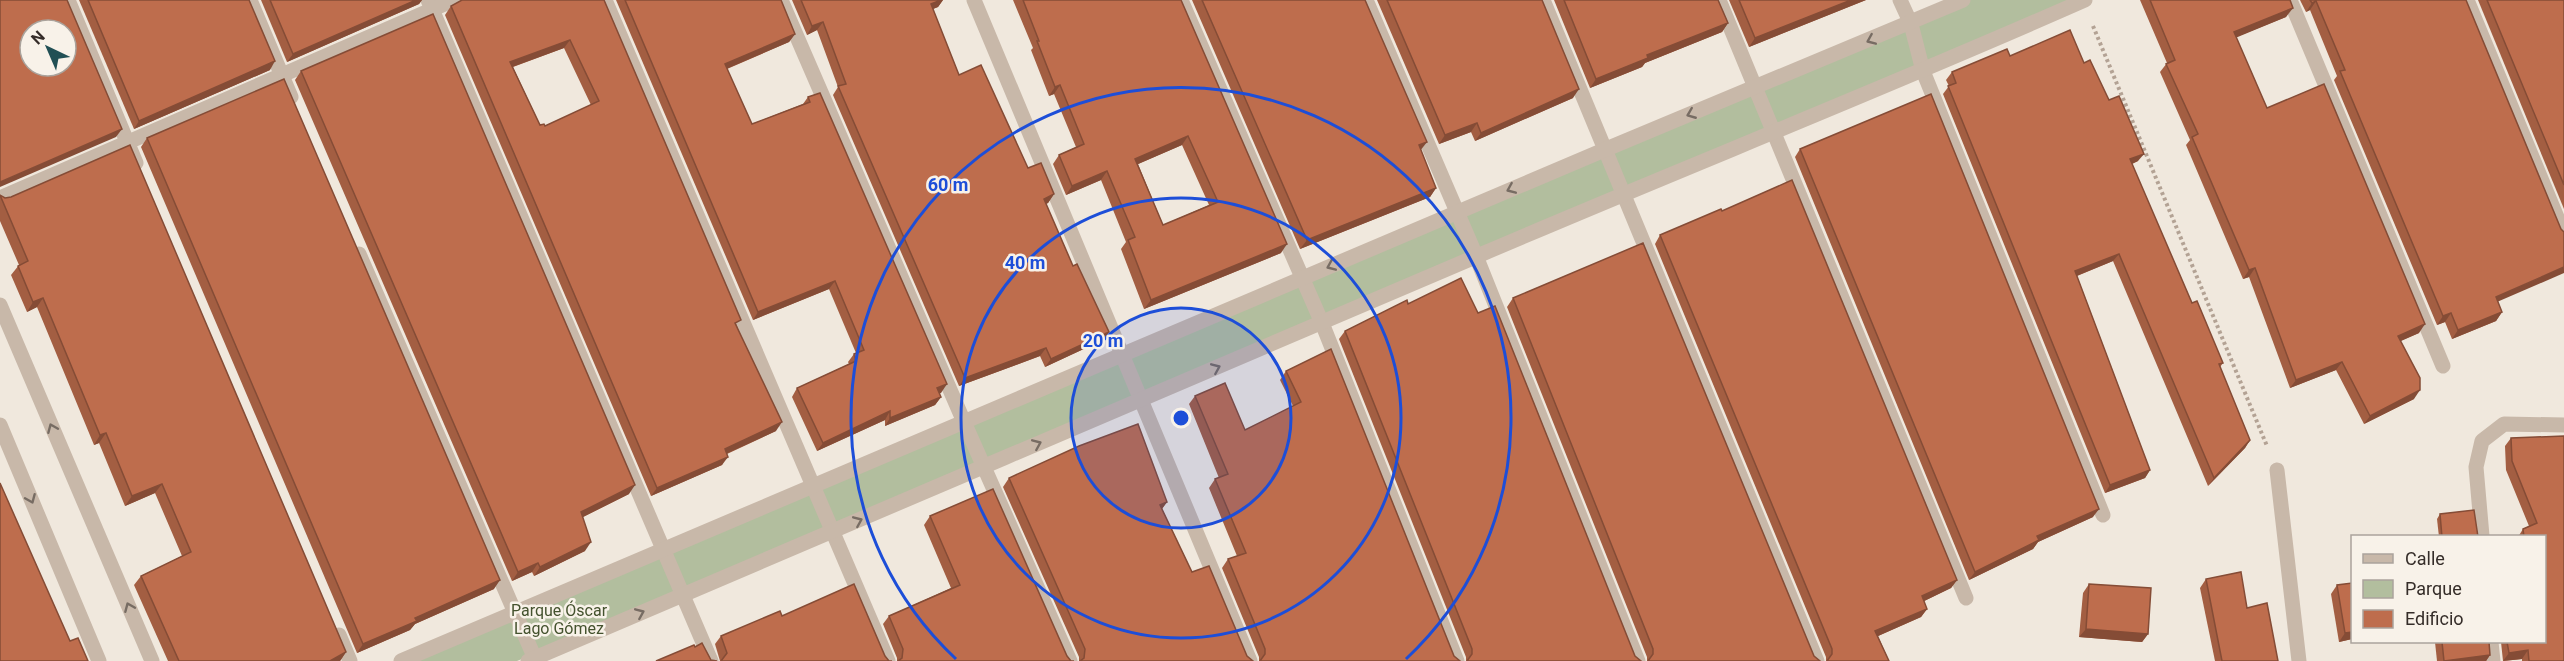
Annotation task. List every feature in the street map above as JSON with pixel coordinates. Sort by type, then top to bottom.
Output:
[{"type":"street","points":[[68,0],[142,177]]},
{"type":"street","points":[[250,0],[296,109]]},
{"type":"street","points":[[0,198],[282,76],[430,4],[454,0]]},
{"type":"street","points":[[605,0],[888,661]]},
{"type":"street","points":[[781,0],[1070,661]]},
{"type":"street","points":[[974,0],[1250,661]]},
{"type":"street","points":[[1181,0],[1322,323],[1457,661]]},
{"type":"street","points":[[1366,0],[1458,212],[1638,661]]},
{"type":"street","points":[[1543,0],[1817,661]]},
{"type":"street","points":[[1719,0],[1966,598]]},
{"type":"street","points":[[1900,0],[1911,24],[1923,71],[2103,515]]},
{"type":"street","points":[[401,661],[1604,150],[1911,24],[1963,0]]},
{"type":"street","points":[[2290,0],[2443,366]]},
{"type":"street","points":[[2467,0],[2564,234]]},
{"type":"street","points":[[353,240],[515,612],[533,660],[1476,256],[1774,130],[1923,71],[2084,1]]},
{"type":"street","points":[[430,4],[711,661]]},
{"type":"street","points":[[0,305],[152,661]]},
{"type":"street","points":[[2482,535],[2476,467],[2482,441],[2504,424],[2564,425]]},
{"type":"street","points":[[0,425],[99,661]]},
{"type":"street","points":[[2277,470],[2299,661]]},
{"type":"street","points":[[331,617],[350,661]]},
{"type":"street","points":[[2491,643],[2493,661]]},
{"type":"path","points":[[2084,1],[2277,470]]},
{"type":"green space","name":"Parque Óscar Lago Gómez","points":[[1967,0],[2073,0],[517,661],[405,661]]},
{"type":"building","points":[[0,0],[67,0],[75,18],[18,18],[18,78],[78,78],[78,26],[122,129],[0,182]]},
{"type":"building","points":[[88,0],[249,0],[275,61],[139,121]]},
{"type":"building","points":[[270,0],[416,0],[293,54]]},
{"type":"building","points":[[462,0],[604,0],[741,320],[735,323],[782,422],[725,449],[728,457],[657,488],[451,6]],"holes":[[[570,40],[599,101],[545,126],[540,125],[510,62]]]},
{"type":"building","points":[[625,0],[781,0],[795,34],[725,64],[752,124],[810,102],[808,97],[820,93],[947,384],[937,388],[941,397],[890,418],[890,411],[823,443],[797,388],[856,361],[854,354],[864,350],[835,281],[758,312]]},
{"type":"building","points":[[801,0],[941,0],[931,4],[959,75],[981,65],[1028,168],[1041,163],[1054,194],[1044,199],[1073,266],[1077,264],[1109,332],[1051,359],[1046,348],[965,378],[838,86],[846,84],[823,22],[812,26]]},
{"type":"building","points":[[1023,0],[1181,0],[1287,244],[1151,300],[1128,240],[1135,237],[1107,171],[1072,186],[1059,155],[1084,144],[1060,85],[1055,87],[1037,41],[1039,41]],"holes":[[[1188,136],[1218,202],[1163,225],[1135,159]]]},
{"type":"building","points":[[1202,0],[1365,0],[1427,142],[1419,145],[1436,188],[1307,240]]},
{"type":"building","points":[[1387,0],[1542,0],[1579,89],[1481,133],[1477,123],[1445,135]]},
{"type":"building","points":[[1564,0],[1718,0],[1728,23],[1647,55],[1648,58],[1596,79]]},
{"type":"building","points":[[1739,0],[1851,0],[1755,38]]},
{"type":"building","points":[[2150,0],[2290,0],[2293,8],[2234,32],[2267,108],[2324,84],[2425,324],[2398,336],[2420,378],[2420,390],[2370,416],[2342,362],[2296,380],[2255,268],[2249,270],[2192,137],[2198,134],[2166,64],[2175,60]]},
{"type":"building","points":[[2310,0],[2466,0],[2564,232],[2564,267],[2496,297],[2502,312],[2458,330],[2451,313],[2443,316],[2340,71],[2345,70],[2316,1],[2312,3]]},
{"type":"building","points":[[2487,0],[2564,0],[2564,185]]},
{"type":"building","points":[[433,14],[635,485],[581,512],[591,542],[540,567],[538,563],[518,572],[301,71]]},
{"type":"building","points":[[2070,30],[2084,63],[2090,60],[2109,100],[2119,96],[2144,154],[2130,159],[2192,303],[2197,301],[2223,363],[2219,364],[2250,440],[2214,478],[2119,254],[2075,271],[2150,470],[2110,485],[1948,86],[1956,83],[1952,72],[2007,49],[2010,56]]},
{"type":"building","points":[[284,79],[500,580],[415,618],[417,621],[363,644],[147,138]]},
{"type":"building","points":[[1931,94],[2099,509],[2037,536],[2039,540],[1975,572],[1800,149]]},
{"type":"building","points":[[130,145],[346,652],[330,661],[179,661],[141,576],[191,552],[162,484],[132,496],[106,433],[100,435],[43,298],[33,302],[18,266],[28,261],[0,195],[5,198],[11,197]]},
{"type":"building","points":[[1792,180],[1957,580],[1922,596],[1927,609],[1875,631],[1889,661],[1827,661],[1832,654],[1832,649],[1660,235]]},
{"type":"building","points":[[1643,243],[1814,656],[1820,661],[1648,661],[1653,654],[1653,649],[1513,298]]},
{"type":"building","points":[[1461,278],[1478,313],[1495,306],[1635,656],[1641,661],[1467,661],[1472,654],[1472,649],[1345,331],[1407,300],[1408,304]]},
{"type":"building","points":[[1331,349],[1454,656],[1460,661],[1260,661],[1265,654],[1265,649],[1228,559],[1246,553],[1215,479],[1228,474],[1195,396],[1225,383],[1245,430],[1301,402],[1286,371]]},
{"type":"building","points":[[1138,424],[1167,502],[1160,505],[1192,572],[1209,566],[1247,656],[1253,661],[1080,661],[1084,658],[1085,649],[1009,478],[1079,446]]},
{"type":"building","points":[[2564,436],[2564,661],[2529,661],[2528,650],[2509,653],[2507,643],[2546,643],[2546,535],[2524,535],[2523,529],[2537,523],[2512,461],[2511,438]]},
{"type":"building","points":[[0,483],[70,641],[78,638],[88,661],[0,661]]},
{"type":"building","points":[[993,489],[1071,661],[898,661],[902,658],[903,649],[889,616],[960,585],[930,516]]},
{"type":"building","points":[[2474,510],[2478,535],[2442,535],[2440,514]]},
{"type":"building","points":[[2241,572],[2247,608],[2267,603],[2278,661],[2222,661],[2206,579]]},
{"type":"building","points":[[2351,583],[2351,632],[2345,633],[2337,585]]},
{"type":"building","points":[[854,584],[889,661],[721,661],[727,653],[721,636],[780,611],[782,616]]},
{"type":"building","points":[[2089,584],[2151,588],[2148,634],[2086,629]]},
{"type":"building","points":[[702,643],[711,660],[717,661],[656,661],[694,645],[695,647]]},
{"type":"building","points":[[2442,643],[2489,643],[2490,655],[2444,661]]}]
